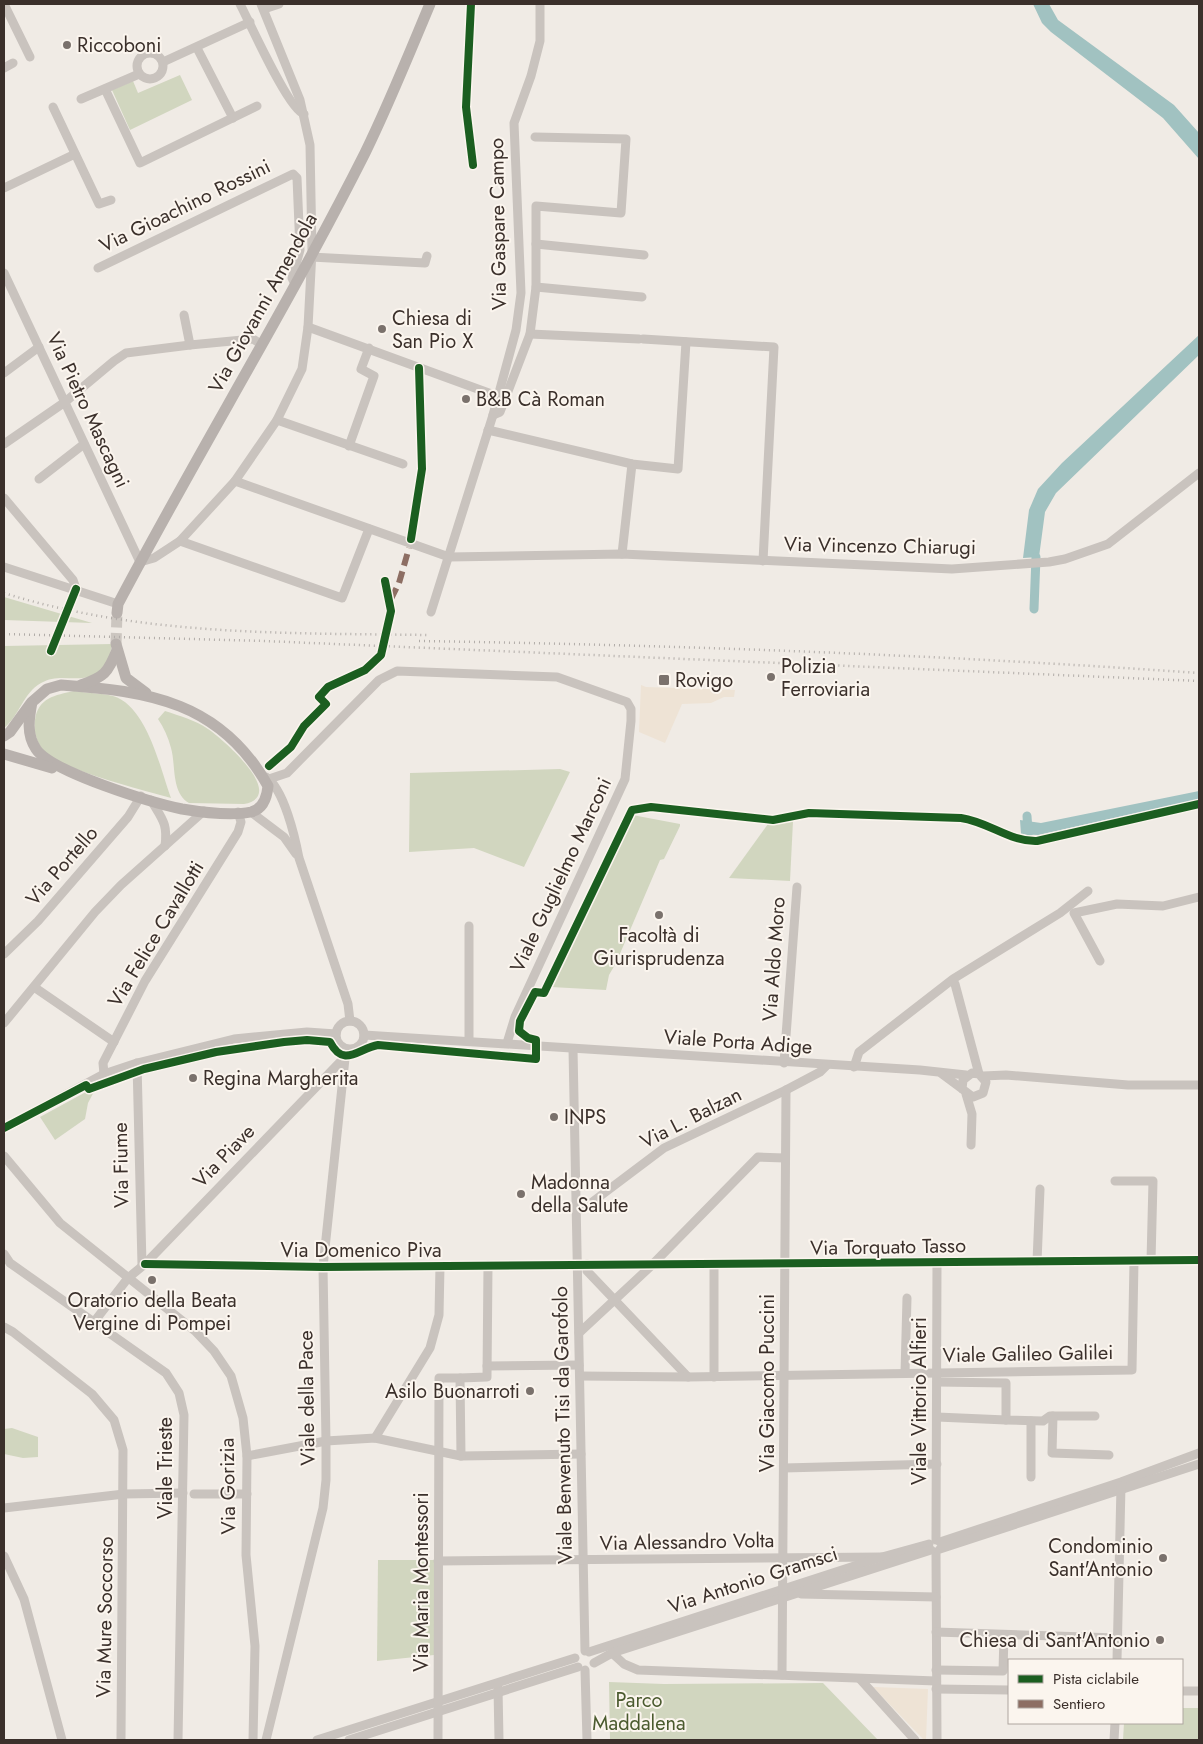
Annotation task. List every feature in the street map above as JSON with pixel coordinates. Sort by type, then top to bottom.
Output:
[{"type":"main road","name":"Via Giovanni Amendola","points":[[118,609],[140,562],[311,257],[380,121],[430,4]]},
{"type":"main road","points":[[79,686],[100,679],[110,669],[117,647],[126,678],[149,695]]},
{"type":"main road","points":[[4,736],[10,732],[32,702],[47,689],[61,685],[149,695],[199,713],[215,724],[247,755],[266,777],[268,793],[260,808],[251,812],[182,809],[70,773],[5,755]]},
{"type":"main road","points":[[32,702],[30,736],[36,750],[45,760],[70,773]]},
{"type":"street","points":[[4,4],[30,57]]},
{"type":"street","points":[[240,4],[283,89],[295,108],[304,114]]},
{"type":"street","points":[[140,562],[154,558],[180,541],[235,481],[277,420],[302,369],[308,327],[311,257],[312,179],[310,145],[304,114],[263,6],[279,4]]},
{"type":"street","name":"Via Gaspare Campo","points":[[431,612],[493,415],[516,330],[521,293],[514,123],[540,41],[540,4]]},
{"type":"street","points":[[163,62],[250,22]]},
{"type":"street","points":[[197,48],[233,118]]},
{"type":"street","points":[[154,53],[163,62],[163,71],[154,80],[145,79],[139,74],[138,60],[144,54],[154,53]]},
{"type":"street","points":[[4,68],[13,63]]},
{"type":"street","points":[[81,98],[139,74]]},
{"type":"street","points":[[105,89],[140,164],[257,106]]},
{"type":"street","points":[[53,107],[99,204],[111,200]]},
{"type":"street","points":[[493,415],[500,412],[530,334],[536,287],[536,206],[621,213],[626,139],[535,137]]},
{"type":"street","points":[[4,188],[75,154]]},
{"type":"street","name":"Via Gioachino Rossini","points":[[98,268],[293,174],[297,178],[300,222],[300,250],[292,278],[295,284]]},
{"type":"street","points":[[536,244],[644,255]]},
{"type":"street","points":[[311,257],[425,263],[427,256]]},
{"type":"street","name":"Via Pietro Mascagni","points":[[4,273],[140,562]]},
{"type":"street","points":[[536,287],[642,297]]},
{"type":"street","points":[[184,315],[190,344]]},
{"type":"street","points":[[308,327],[497,396]]},
{"type":"street","points":[[530,334],[774,347],[763,561]]},
{"type":"street","points":[[4,444],[65,402],[114,361],[126,354],[190,344],[253,339],[261,344]]},
{"type":"street","points":[[488,430],[632,464],[678,469],[686,342]]},
{"type":"street","points":[[4,373],[39,347]]},
{"type":"street","points":[[349,446],[374,376],[361,369],[369,348]]},
{"type":"street","points":[[277,420],[403,464]]},
{"type":"street","points":[[39,479],[84,444]]},
{"type":"street","points":[[622,554],[632,464]]},
{"type":"street","name":"Via Vincenzo Chiarugi","points":[[449,557],[622,554],[952,569],[1022,562],[1049,562],[1065,559],[1108,544],[1199,473]]},
{"type":"street","points":[[235,481],[449,557]]},
{"type":"street","points":[[4,498],[73,580],[76,589]]},
{"type":"street","points":[[180,541],[342,598],[369,529]]},
{"type":"street","points":[[4,567],[76,589],[118,609]]},
{"type":"street","name":"Viale Guglielmo Marconi","points":[[266,777],[287,772],[295,766],[366,693],[389,674],[398,671],[557,677],[627,702],[631,709],[627,769],[617,799],[515,1017],[506,1044]]},
{"type":"street","points":[[266,777],[275,784],[295,838],[299,858],[348,1004],[350,1021]]},
{"type":"street","points":[[146,798],[165,822],[167,831],[165,846]]},
{"type":"street","name":"Via Portello","points":[[4,954],[51,906],[146,798]]},
{"type":"street","points":[[4,1023],[95,912],[121,885],[204,811]]},
{"type":"street","name":"Via Felice Cavallotti","points":[[104,1074],[103,1063],[145,981],[238,832],[241,822],[238,812]]},
{"type":"street","points":[[251,812],[284,837],[299,858]]},
{"type":"street","name":"Via Aldo Moro","points":[[784,1062],[797,887]]},
{"type":"street","points":[[854,1067],[858,1052],[953,980],[1060,913],[1088,891]]},
{"type":"street","points":[[1100,961],[1074,913],[1117,904],[1163,906],[1199,897]]},
{"type":"street","points":[[469,926],[469,1041]]},
{"type":"street","points":[[955,984],[974,1060],[986,1082],[983,1093],[972,1114]]},
{"type":"street","points":[[34,986],[114,1042]]},
{"type":"street","points":[[350,1021],[358,1023],[364,1035],[359,1046],[345,1053],[338,1043],[336,1034],[339,1026],[350,1021]]},
{"type":"street","points":[[4,1128],[104,1074],[137,1063],[234,1039],[307,1032],[336,1034]]},
{"type":"street","name":"Viale Porta Adige","points":[[364,1035],[967,1075],[1170,1086],[1199,1090]]},
{"type":"street","name":"Viale Benvenuto Tisi da Garofolo","points":[[573,1049],[583,1561],[587,1651]]},
{"type":"street","name":"Via Piave","points":[[94,1322],[128,1278],[144,1265],[345,1053]]},
{"type":"street","name":"Viale della Pace","points":[[266,1740],[323,1508],[326,1480],[326,1441],[322,1268],[345,1053]]},
{"type":"street","points":[[971,1145],[972,1114],[962,1084],[974,1060]]},
{"type":"street","name":"Via Fiume","points":[[137,1063],[144,1265]]},
{"type":"street","name":"Via L. Balzan","points":[[577,1209],[583,1209],[664,1148],[786,1090],[820,1072],[827,1065]]},
{"type":"street","name":"Viale Porta Adige","points":[[937,1072],[973,1098],[997,1082],[1013,1077]]},
{"type":"street","name":"Viale Porta Adige","points":[[1170,1086],[1199,1085]]},
{"type":"street","name":"Via Giacomo Puccini","points":[[782,1675],[786,1090]]},
{"type":"street","name":"Via Gorizia","points":[[4,1156],[60,1223],[195,1331],[220,1359],[231,1376],[240,1410],[247,1456],[246,1555],[255,1646],[253,1740]]},
{"type":"street","points":[[579,1333],[652,1266],[758,1157],[785,1158]]},
{"type":"street","points":[[1115,1181],[1152,1182],[1151,1261]]},
{"type":"street","points":[[1037,1262],[1040,1189]]},
{"type":"street","name":"Viale Trieste","points":[[4,1254],[10,1263],[166,1372],[179,1393],[184,1415],[178,1740]]},
{"type":"street","name":"Via Torquato Tasso","points":[[578,1264],[652,1266],[1199,1260]]},
{"type":"street","name":"Viale Galileo Galilei","points":[[580,1376],[714,1377],[905,1373],[937,1377],[1132,1370],[1134,1261]]},
{"type":"street","name":"Viale Vittorio Alfieri","points":[[936,1740],[937,1263]]},
{"type":"street","name":"Via Domenico Piva","points":[[144,1265],[322,1268],[578,1264]]},
{"type":"street","points":[[587,1264],[587,1271],[688,1377]]},
{"type":"street","points":[[461,1456],[460,1378],[487,1377],[488,1265]]},
{"type":"street","points":[[714,1265],[714,1377]]},
{"type":"street","points":[[375,1438],[430,1348],[439,1315],[440,1266]]},
{"type":"street","points":[[905,1373],[907,1298]]},
{"type":"street","name":"Via Mure Soccorso","points":[[4,1327],[92,1394],[114,1420],[123,1450],[121,1740]]},
{"type":"street","points":[[487,1366],[579,1365]]},
{"type":"street","points":[[937,1377],[1006,1383],[1006,1420]]},
{"type":"street","name":"Via Maria Montessori","points":[[438,1740],[439,1378],[460,1378]]},
{"type":"street","points":[[937,1417],[1044,1421],[1053,1416],[1095,1416]]},
{"type":"street","points":[[1053,1416],[1052,1453],[1109,1455]]},
{"type":"street","points":[[1031,1477],[1032,1421]]},
{"type":"street","points":[[247,1456],[326,1441],[375,1438],[438,1453],[461,1456],[581,1454]]},
{"type":"street","name":"Via Antonio Gramsci","points":[[1121,1486],[1199,1453]]},
{"type":"street","points":[[784,1468],[936,1464]]},
{"type":"street","name":"Via Antonio Gramsci","points":[[587,1651],[784,1592],[794,1594],[1121,1486],[1199,1464]]},
{"type":"street","points":[[1117,1659],[1121,1486]]},
{"type":"street","points":[[4,1508],[124,1494],[183,1493]]},
{"type":"street","points":[[194,1494],[247,1494]]},
{"type":"street","name":"Via Antonio Gramsci","points":[[594,1663],[612,1654],[882,1557],[935,1546]]},
{"type":"street","points":[[4,1556],[24,1599],[62,1740]]},
{"type":"street","name":"Via Alessandro Volta","points":[[438,1561],[882,1557]]},
{"type":"street","points":[[794,1594],[936,1597]]},
{"type":"street","points":[[936,1632],[1118,1638]]},
{"type":"street","points":[[936,1670],[1003,1671],[1004,1635]]},
{"type":"street","points":[[317,1740],[364,1734],[498,1693],[591,1668],[594,1663],[594,1656],[587,1651],[579,1652],[575,1658],[438,1702],[364,1734],[349,1740]]},
{"type":"street","points":[[612,1654],[624,1664],[638,1670],[860,1679],[1008,1690]]},
{"type":"street","points":[[575,1658],[582,1669],[587,1740]]},
{"type":"street","points":[[860,1679],[915,1740]]},
{"type":"street","points":[[498,1682],[499,1740]]},
{"type":"street","points":[[1183,1691],[1199,1691]]},
{"type":"street","points":[[1114,1740],[1115,1724]]},
{"type":"green space","points":[[180,75],[192,100],[130,130],[112,90],[133,81],[138,93]]},
{"type":"green space","points":[[4,597],[92,623],[4,620]]},
{"type":"green space","points":[[112,644],[108,665],[96,674],[86,678],[60,678],[41,683],[30,692],[14,717],[4,728],[4,646]]},
{"type":"green space","points":[[74,691],[113,696],[125,702],[135,712],[151,739],[171,798],[87,773],[45,752],[35,733],[37,713],[48,699]]},
{"type":"green space","points":[[165,711],[187,718],[203,726],[227,744],[238,755],[256,780],[259,790],[256,799],[244,804],[189,803],[183,798],[179,793],[175,778],[170,744],[158,719]]},
{"type":"green space","points":[[560,769],[570,772],[524,867],[474,848],[409,852],[410,773]]},
{"type":"green space","points":[[627,814],[680,824],[680,826],[664,859],[660,860],[616,963],[609,975],[606,990],[551,987]]},
{"type":"green space","points":[[793,821],[790,881],[729,878],[768,824]]},
{"type":"green space","points":[[97,1086],[88,1103],[85,1119],[55,1140],[40,1117]]},
{"type":"green space","points":[[12,1428],[38,1437],[38,1457],[23,1458],[4,1454],[4,1429]]},
{"type":"green space","points":[[378,1560],[434,1560],[434,1655],[377,1661]]},
{"type":"green space","name":"Parco Maddalena","points":[[609,1682],[664,1684],[823,1683],[878,1740],[610,1740]]},
{"type":"green space","points":[[1183,1708],[1199,1708],[1199,1740],[1123,1740],[1124,1724],[1183,1724]]},
{"type":"shaded area","points":[[641,685],[646,687],[735,690],[734,697],[724,697],[711,703],[682,704],[665,743],[639,732]]},
{"type":"shaded area","points":[[873,1687],[928,1689],[926,1740],[924,1740]]},
{"type":"water","points":[[1033,4],[1049,4],[1058,20],[1174,105],[1199,133],[1199,159],[1163,118],[1051,32],[1042,23]]},
{"type":"water","points":[[1199,335],[1199,355],[1056,493],[1045,512],[1039,557],[1023,558],[1029,510],[1038,489],[1062,463]]},
{"type":"water","points":[[1199,791],[1199,799],[1038,835],[1021,834],[1020,820],[1041,823]]},
{"type":"waterway","points":[[1034,609],[1036,557]]},
{"type":"waterway","points":[[1027,816],[1028,831],[1030,831]]},
{"type":"tunnel","points":[[116,644],[117,613]]},
{"type":"railway","points":[[4,593],[55,607],[160,625],[320,634],[427,635]]},
{"type":"railway","points":[[4,634],[265,641],[1199,681]]},
{"type":"railway","points":[[419,641],[809,652],[1199,673]]},
{"type":"marked path","points":[[391,599],[399,583],[409,548]]},
{"type":"cycle path","points":[[471,4],[466,107],[473,165]]},
{"type":"cycle path","points":[[411,539],[422,469],[419,368]]},
{"type":"cycle path","points":[[269,766],[291,747],[304,726],[326,704],[319,697],[328,687],[365,670],[381,655],[391,611],[385,581]]},
{"type":"cycle path","points":[[51,651],[76,589]]},
{"type":"cycle path","points":[[4,1128],[86,1085],[89,1089],[144,1069],[216,1052],[284,1042],[307,1040],[330,1042],[335,1050],[346,1056],[378,1045],[536,1059],[536,1040],[528,1038],[519,1031],[520,1021],[535,992],[544,993],[632,810],[651,807],[773,820],[809,813],[961,818],[981,823],[1008,835],[1037,841],[1199,804]]},
{"type":"cycle path","points":[[145,1264],[323,1267],[1199,1260]]},
{"type":"place","name":"Riccoboni","points":[[67,45]]},
{"type":"place","name":"Chiesa di San Pio X","points":[[382,329]]},
{"type":"place","name":"B&B Cà Roman","points":[[466,399]]},
{"type":"place","name":"Polizia Ferroviaria","points":[[771,677]]},
{"type":"place","name":"Rovigo","points":[[664,680]]},
{"type":"place","name":"Facoltà di Giurisprudenza","points":[[659,915]]},
{"type":"place","name":"Regina Margherita","points":[[193,1078]]},
{"type":"place","name":"INPS","points":[[554,1117]]},
{"type":"place","name":"Madonna della Salute","points":[[521,1194]]},
{"type":"place","name":"Oratorio della Beata Vergine di Pompei","points":[[152,1280]]},
{"type":"place","name":"Asilo Buonarroti","points":[[530,1391]]},
{"type":"place","name":"Condominio Sant'Antonio","points":[[1163,1558]]},
{"type":"place","name":"Chiesa di Sant'Antonio","points":[[1160,1640]]}]
